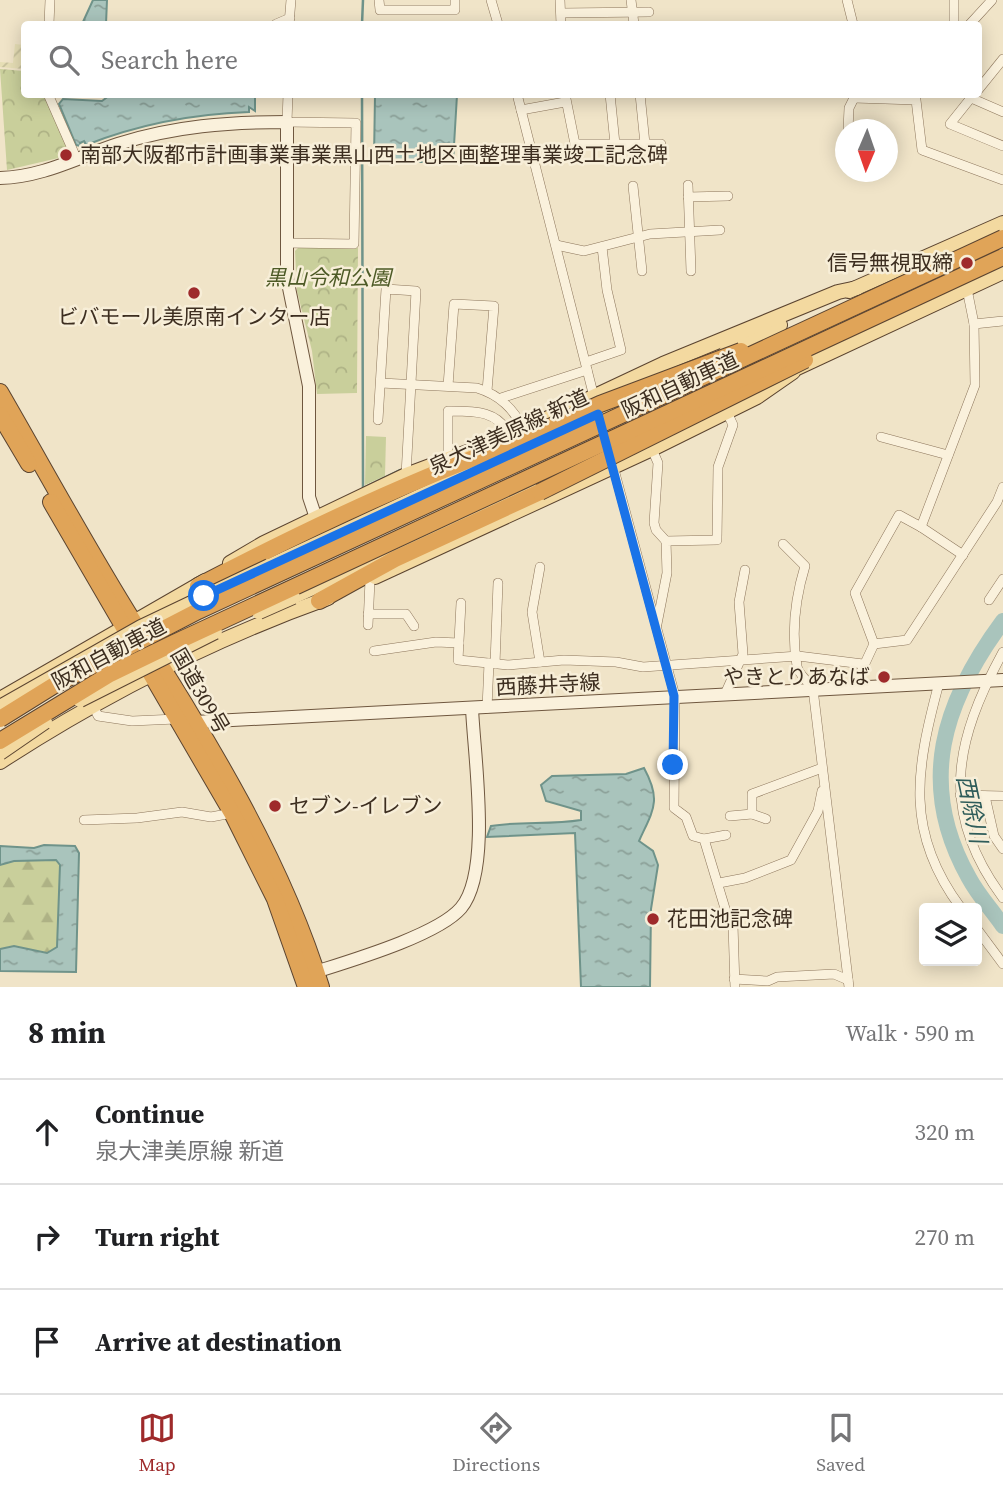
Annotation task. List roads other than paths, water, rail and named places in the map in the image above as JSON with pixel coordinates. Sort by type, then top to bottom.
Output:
[{"type":"highway","name":"阪和自動車道","points":[[0,719],[53,686],[198,611],[1003,238]]},
{"type":"highway","name":"阪和自動車道","points":[[0,741],[110,674],[174,643],[1003,257]]},
{"type":"highway","points":[[319,601],[395,559],[540,492],[777,376],[892,310]]},
{"type":"highway","points":[[201,591],[382,496],[517,436],[718,357],[793,335]]},
{"type":"highway","name":"国道309号","points":[[0,391],[128,624]]},
{"type":"highway","name":"国道309号","points":[[0,415],[158,672],[195,722],[270,860],[311,980]]},
{"type":"highway","points":[[201,591],[267,563],[517,436]]},
{"type":"highway","name":"国道309号","points":[[158,672],[176,719],[232,813],[311,980]]},
{"type":"main road","name":"泉大津美原線 新道","points":[[267,563],[598,414],[857,288],[1003,223]]},
{"type":"main road","points":[[0,752],[69,706],[115,681],[1003,272]]},
{"type":"main road","points":[[0,707],[201,591],[245,553],[316,518],[406,475],[448,458],[517,436],[594,396],[688,354],[838,292],[857,288]]},
{"type":"main road","points":[[0,762],[93,705],[158,672],[370,580],[613,468],[757,397],[800,367]]},
{"type":"main road","points":[[0,699],[128,624],[201,591]]},
{"type":"street","points":[[49,21],[50,0]]},
{"type":"street","points":[[290,21],[291,0]]},
{"type":"street","points":[[379,0],[380,10],[455,10],[456,0]]},
{"type":"street","points":[[491,0],[497,21]]},
{"type":"street","points":[[560,0],[561,21]]},
{"type":"street","points":[[631,0],[634,21]]},
{"type":"street","points":[[847,0],[852,21]]},
{"type":"street","points":[[954,0],[954,21]]},
{"type":"street","points":[[973,21],[991,0]]},
{"type":"street","points":[[561,13],[649,12]]},
{"type":"street","points":[[982,85],[1003,59]]},
{"type":"street","points":[[993,72],[1003,77]]},
{"type":"street","points":[[50,98],[77,160]]},
{"type":"street","points":[[288,98],[289,294],[307,367],[309,497],[316,518]]},
{"type":"street","points":[[518,98],[598,414],[674,696],[674,808],[686,817],[693,836],[704,839],[726,835]]},
{"type":"street","points":[[521,110],[565,98],[575,144],[661,144]]},
{"type":"street","points":[[610,98],[615,144]]},
{"type":"street","points":[[640,98],[645,144]]},
{"type":"street","points":[[848,119],[853,98]]},
{"type":"street","points":[[885,98],[916,100],[922,150],[1003,180]]},
{"type":"street","points":[[971,98],[950,124],[1003,146]]},
{"type":"street","points":[[977,98],[1003,112]]},
{"type":"street","points":[[0,178],[29,176],[115,145],[184,128],[220,123],[356,123],[354,244],[287,243]]},
{"type":"street","points":[[688,185],[691,271]]},
{"type":"street","points":[[633,186],[642,271]]},
{"type":"street","points":[[688,197],[728,196]]},
{"type":"street","points":[[556,245],[584,251],[638,236],[689,230],[720,230]]},
{"type":"street","points":[[921,527],[975,385],[974,324],[968,288],[951,246]]},
{"type":"street","points":[[501,398],[587,366],[621,350],[607,290],[602,247]]},
{"type":"street","points":[[379,420],[386,289],[416,291],[406,475]]},
{"type":"street","points":[[448,386],[454,304],[494,306],[487,391]]},
{"type":"street","points":[[974,324],[1003,321]]},
{"type":"street","points":[[381,383],[487,391],[501,398],[517,415],[517,436]]},
{"type":"street","points":[[448,458],[448,411],[492,415],[503,421],[517,436]]},
{"type":"street","points":[[666,541],[717,540],[718,467],[733,425],[727,412]]},
{"type":"street","points":[[881,437],[948,455]]},
{"type":"street","points":[[652,449],[658,463],[654,523],[656,530],[666,541],[667,573],[656,629]]},
{"type":"street","points":[[874,644],[907,639],[997,502],[1003,487]]},
{"type":"street","points":[[854,687],[874,644],[855,593],[899,515],[963,555]]},
{"type":"street","points":[[783,544],[805,566],[796,594],[794,618],[797,668],[813,689],[848,983]]},
{"type":"street","points":[[540,567],[532,612],[540,662]]},
{"type":"street","points":[[724,694],[741,659],[739,601],[745,570]]},
{"type":"street","points":[[989,600],[1003,579]]},
{"type":"street","points":[[368,625],[370,580]]},
{"type":"street","points":[[487,708],[498,583]]},
{"type":"street","points":[[461,603],[458,660],[492,663],[564,660],[616,662],[643,667],[798,656],[863,664]]},
{"type":"street","points":[[368,614],[406,614],[414,626]]},
{"type":"street","points":[[374,651],[436,642],[458,643]]},
{"type":"street","points":[[1003,652],[984,681],[961,763],[960,795],[963,824],[974,851],[1003,898]]},
{"type":"street","name":"西藤井寺線","points":[[311,980],[441,924],[460,909],[471,891],[479,854],[472,708],[1003,680]]},
{"type":"street","points":[[942,683],[918,775],[919,808],[924,833],[937,868],[958,903]]},
{"type":"street","points":[[93,705],[98,716],[132,721],[176,719]]},
{"type":"street","points":[[195,722],[472,708]]},
{"type":"street","points":[[0,727],[16,752]]},
{"type":"street","points":[[752,814],[752,794],[822,768]]},
{"type":"street","points":[[719,883],[745,878],[791,860],[818,811],[824,783]]},
{"type":"street","points":[[960,795],[1003,796]]},
{"type":"street","points":[[985,796],[994,836],[1003,849]]},
{"type":"street","points":[[84,820],[137,818],[181,812],[211,817],[232,813]]},
{"type":"street","points":[[730,816],[752,814],[766,819]]},
{"type":"street","points":[[704,839],[727,915],[733,925],[734,983],[768,981],[777,977],[834,974],[848,983]]},
{"type":"street","points":[[982,936],[1003,964]]},
{"type":"water","points":[[93,0],[107,0],[106,21],[83,21]]},
{"type":"water","points":[[106,98],[255,98],[255,111],[249,107],[249,112],[166,121],[86,145],[84,141],[80,143],[81,146],[76,145],[59,104],[63,99],[102,101]]},
{"type":"water","points":[[375,98],[457,98],[453,162],[377,162],[374,159]]},
{"type":"water","points":[[644,768],[653,789],[654,805],[639,841],[653,851],[658,865],[651,909],[650,987],[581,987],[575,833],[487,837],[491,826],[581,820],[581,811],[546,801],[541,785],[552,776],[626,774]]},
{"type":"water","points":[[44,845],[75,846],[79,853],[76,972],[0,971],[0,949],[14,946],[47,953],[57,947],[60,865],[56,860],[14,861],[0,865],[0,846],[34,848]]},
{"type":"waterway","points":[[362,21],[363,0]]},
{"type":"waterway","points":[[362,98],[363,488],[400,470]]},
{"type":"waterway","name":"西除川","points":[[1003,621],[982,651],[952,713],[944,745],[941,777],[944,810],[953,843],[973,884],[1003,926]]},
{"type":"place","name":"南部大阪都市計画事業事業黒山西土地区画整理事業竣工記念碑","points":[[66,155]]},
{"type":"place","name":"信号無視取締","points":[[967,263]]},
{"type":"place","name":"ビバモール美原南インター店","points":[[194,293]]},
{"type":"place","name":"やきとりあなば","points":[[884,677]]},
{"type":"place","name":"セブン-イレブン","points":[[275,806]]},
{"type":"place","name":"花田池記念碑","points":[[653,919]]},
{"type":"park label","name":"黒山令和公園","points":[[328,278]]}]
